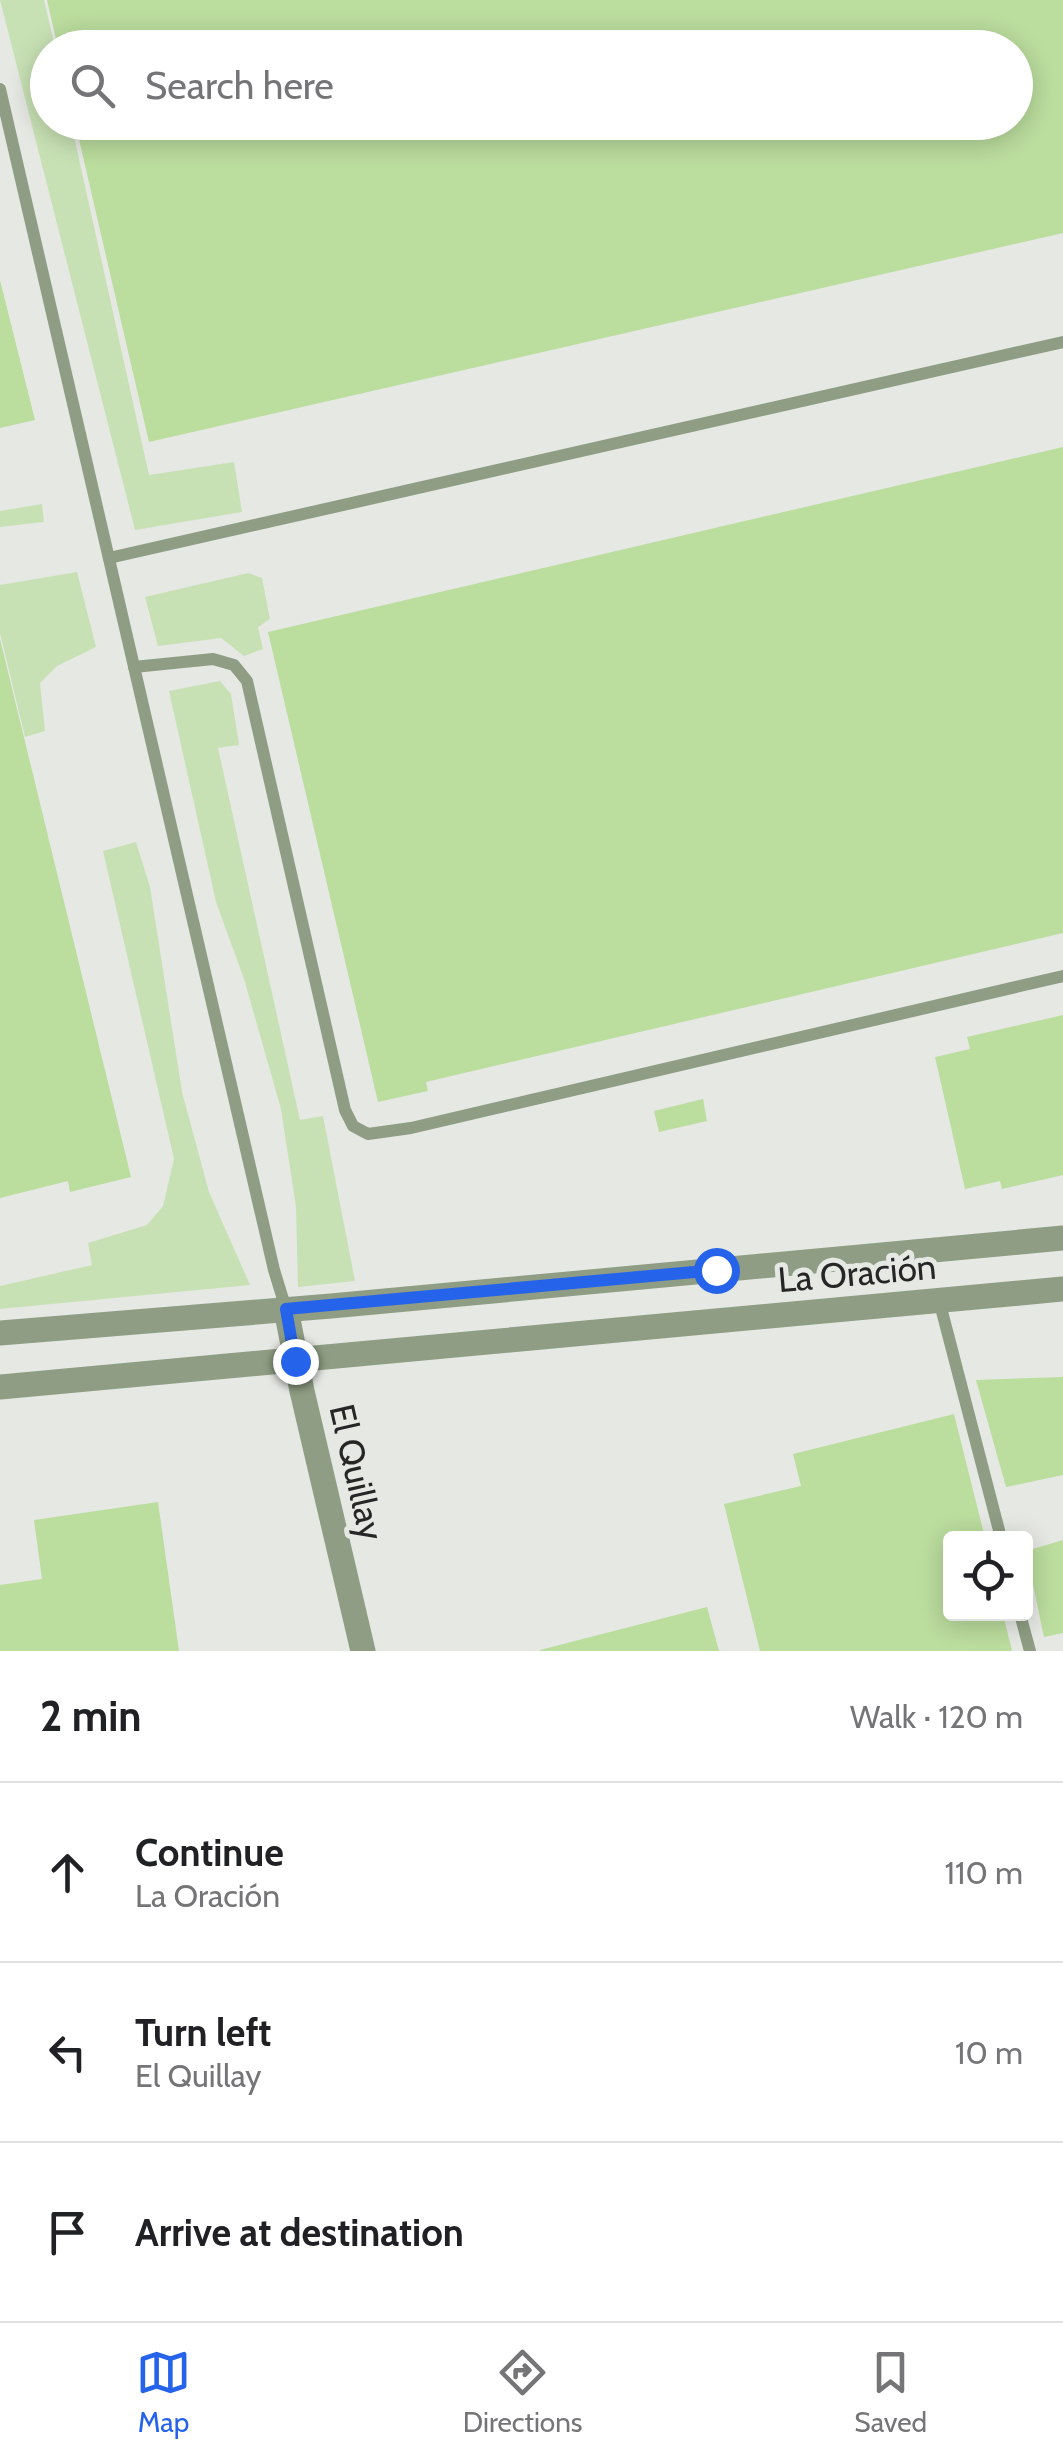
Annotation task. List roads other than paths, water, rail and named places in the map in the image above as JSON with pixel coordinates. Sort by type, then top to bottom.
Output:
[{"type":"street","name":"La Oración","points":[[0,1333],[1063,1238]]},
{"type":"street","name":"La Oración","points":[[0,1388],[1063,1289]]},
{"type":"street","name":"El Quillay","points":[[286,1309],[363,1651]]},
{"type":"lane","points":[[0,89],[286,1309]]},
{"type":"lane","points":[[109,558],[1063,342]]},
{"type":"lane","points":[[134,667],[213,659],[234,665],[248,681],[345,1110],[353,1126],[368,1134],[411,1128],[1063,976]]},
{"type":"lane","points":[[939,1300],[999,1531]]},
{"type":"lane","points":[[1022,1621],[1030,1651]]}]
